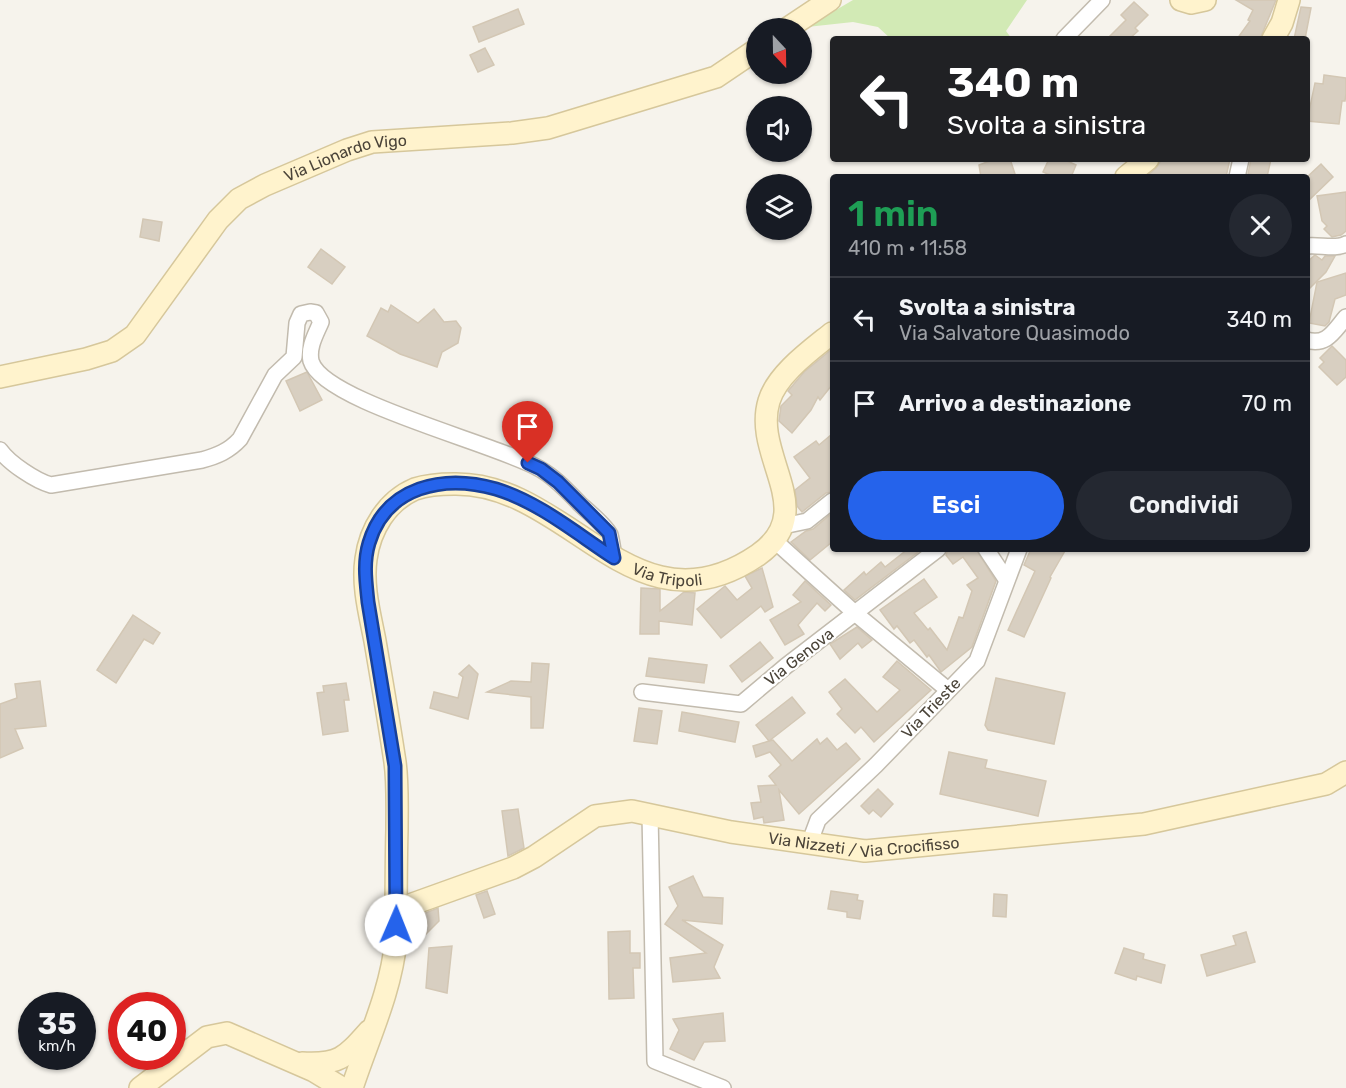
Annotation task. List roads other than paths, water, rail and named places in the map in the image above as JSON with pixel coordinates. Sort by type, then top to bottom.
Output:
[{"type":"street","points":[[803,18],[830,0]]},
{"type":"street","points":[[1067,36],[1102,0]]},
{"type":"street","points":[[1181,0],[1191,3],[1205,0]]},
{"type":"street","points":[[1275,36],[1282,23],[1289,0]]},
{"type":"street","name":"Via Lionardo Vigo","points":[[0,377],[86,359],[112,351],[135,335],[218,220],[239,199],[275,180],[372,142],[512,133],[548,128],[717,77],[746,57]]},
{"type":"street","points":[[1130,174],[1144,162]]},
{"type":"street","points":[[1310,245],[1341,247],[1346,244]]},
{"type":"street","points":[[0,450],[29,474],[51,485],[215,456],[232,448],[240,439],[276,375],[294,357],[297,322],[301,314],[316,313],[321,322],[310,349],[312,362],[317,372],[331,384],[403,417],[514,456],[541,469],[558,482],[609,533],[614,558]]},
{"type":"street","points":[[1310,341],[1324,342],[1346,318]]},
{"type":"street","points":[[779,533],[786,510],[771,450],[766,418],[770,398],[779,382],[801,358],[830,335]]},
{"type":"street","name":"Via Tripoli","points":[[352,1081],[382,1007],[393,967],[396,909],[395,766],[365,576],[369,542],[379,521],[394,503],[417,488],[440,484],[465,484],[496,489],[533,505],[614,558],[654,577],[672,581],[706,579],[730,570],[758,555],[779,533]]},
{"type":"street","points":[[779,533],[807,521],[830,503]]},
{"type":"street","points":[[779,533],[856,614],[948,690]]},
{"type":"street","name":"Via Genova","points":[[642,692],[741,704],[786,666],[934,552]]},
{"type":"street","points":[[988,552],[1006,579]]},
{"type":"street","name":"Via Trieste","points":[[809,844],[818,820],[876,765],[977,661],[1018,552]]},
{"type":"street","name":"Via Nizzeti / Via Crocifisso","points":[[396,909],[513,868],[534,857],[595,816],[632,812],[650,814],[731,832],[865,851],[1144,824],[1326,784],[1346,772]]},
{"type":"street","points":[[650,814],[655,1061],[723,1088]]},
{"type":"street","points":[[336,1061],[357,1044],[373,1026]]},
{"type":"street","points":[[140,1088],[207,1037],[227,1033],[238,1036],[289,1062],[352,1081],[353,1064],[345,1061],[322,1064],[289,1062]]}]
